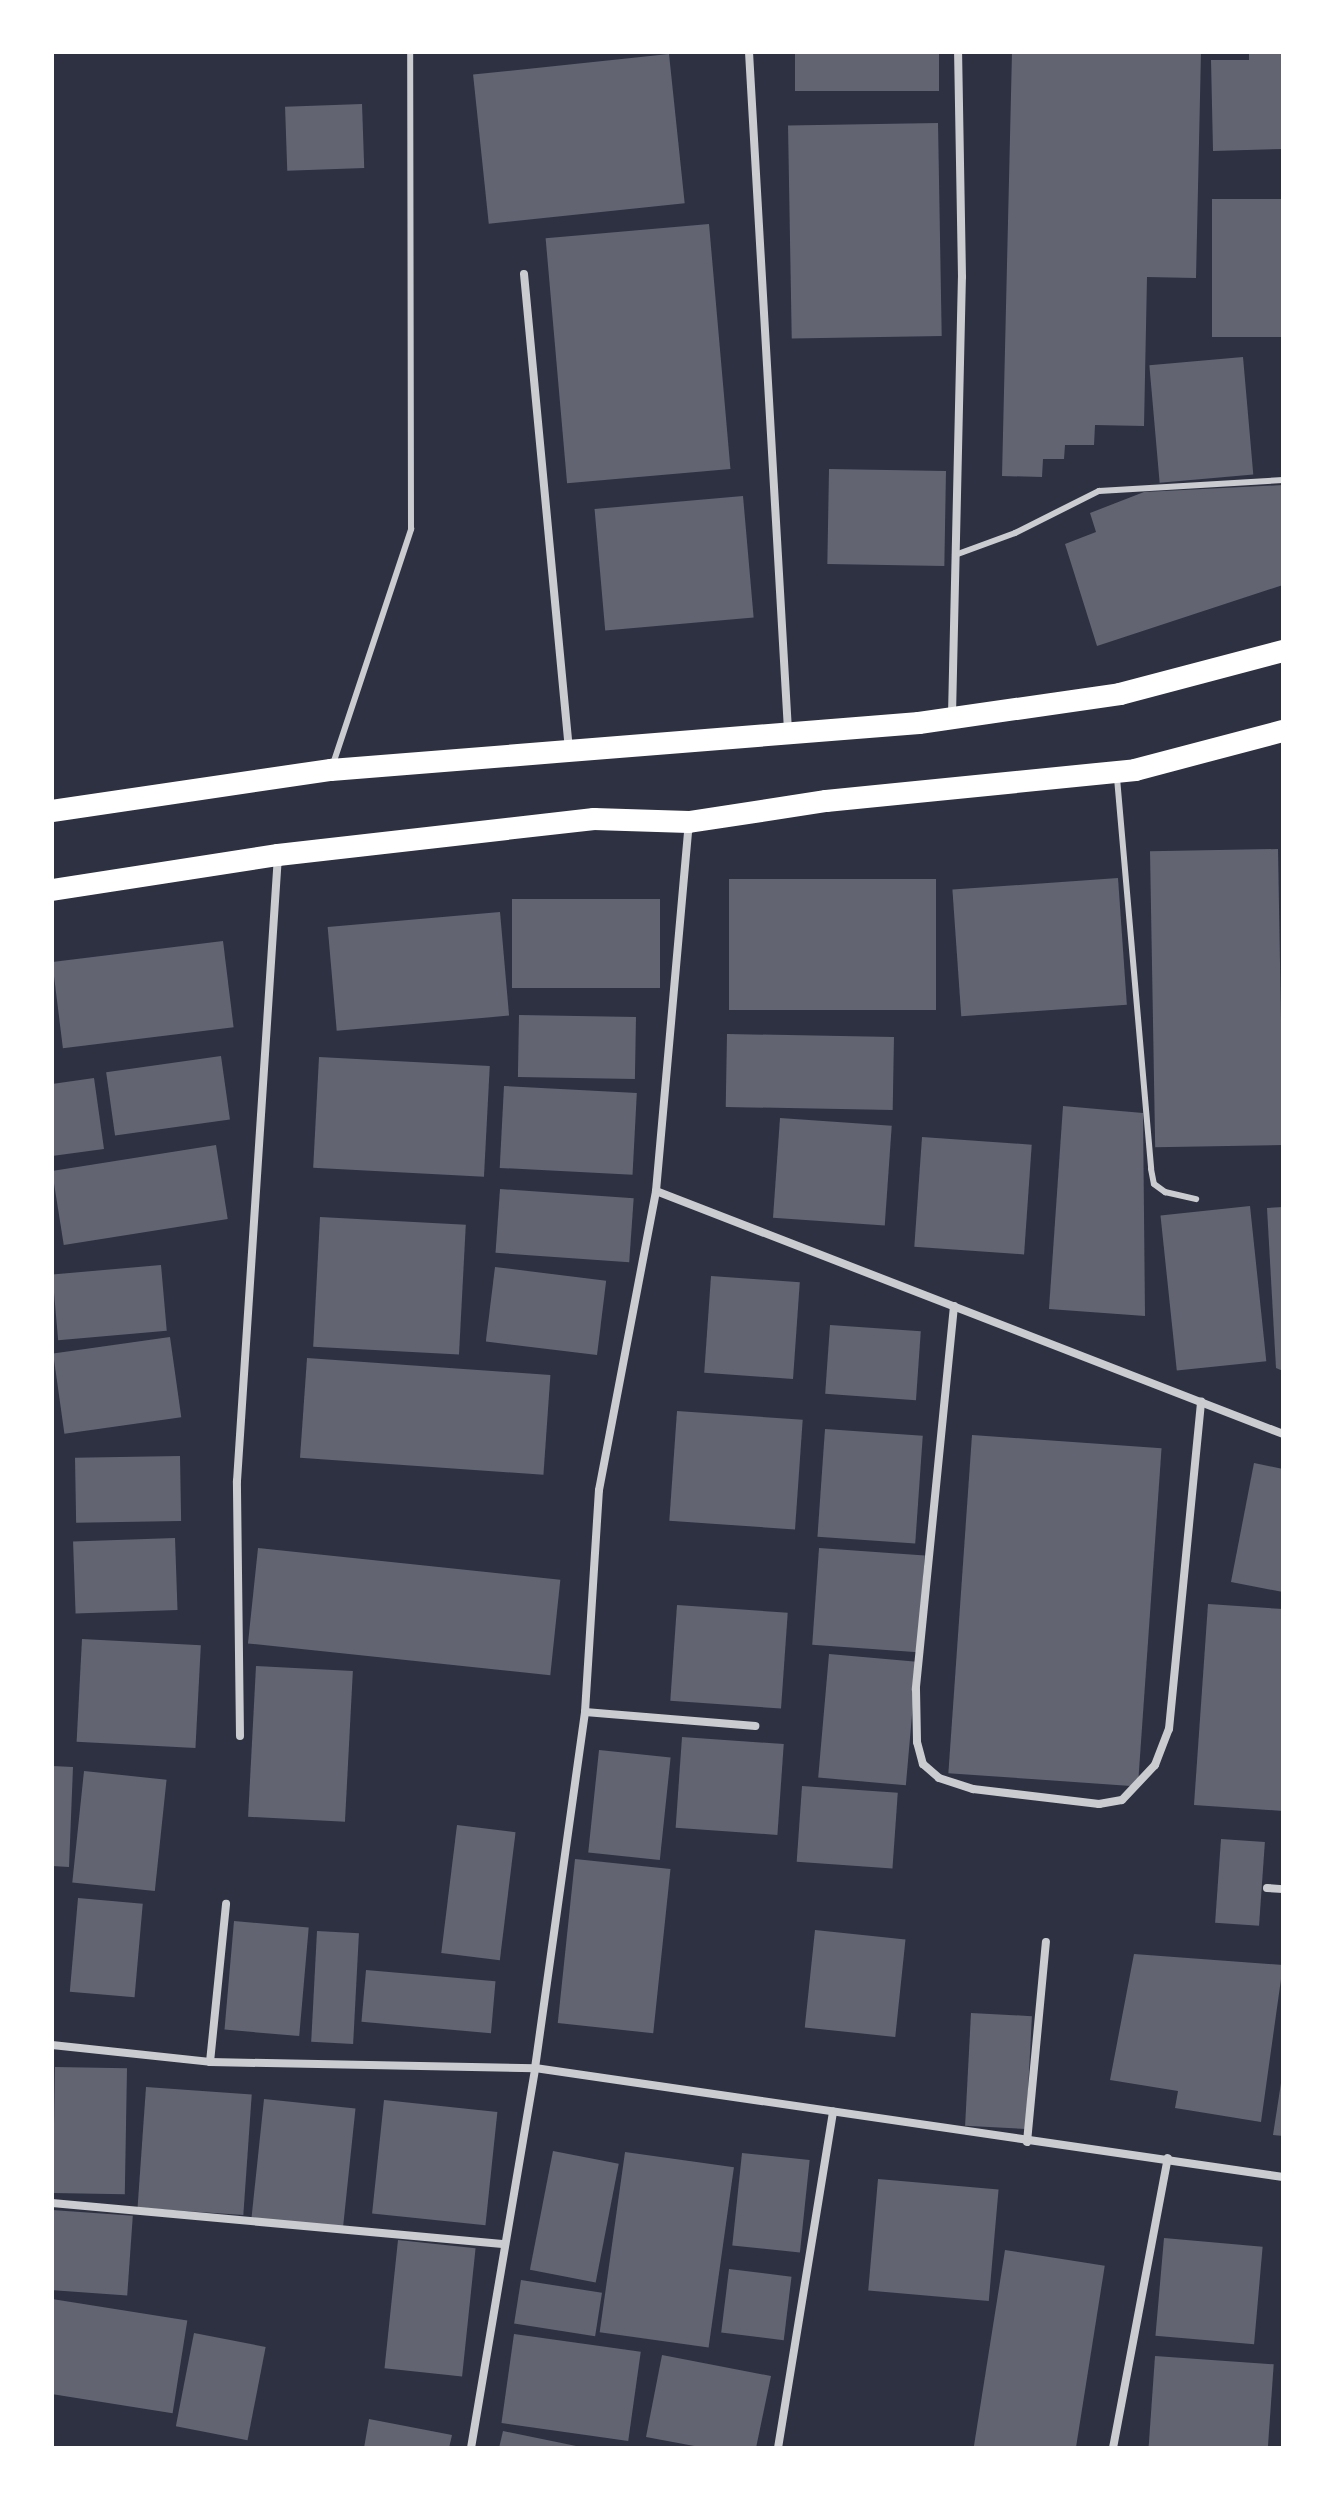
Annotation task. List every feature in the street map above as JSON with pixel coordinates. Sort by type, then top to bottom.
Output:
[{"type":"highway","points":[[52,811],[331,770],[788,737],[952,719],[1120,694],[1283,651]]},
{"type":"highway","points":[[52,890],[278,855],[594,819],[689,822],[826,801],[1117,770],[1283,731]]},
{"type":"street","points":[[749,52],[788,737]]},
{"type":"street","points":[[952,719],[962,277],[958,52]]},
{"type":"street","points":[[524,274],[570,753]]},
{"type":"street","points":[[471,2448],[535,2068],[585,1712],[599,1490],[656,1191],[689,822]]},
{"type":"street","points":[[240,1736],[237,1481],[278,855]]},
{"type":"street","points":[[656,1191],[1283,1434]]},
{"type":"street","points":[[954,1306],[916,1689],[917,1742],[923,1764],[939,1778],[973,1789],[1099,1804],[1122,1800],[1155,1765],[1169,1729],[1201,1402]]},
{"type":"street","points":[[585,1712],[755,1726]]},
{"type":"street","points":[[1267,1888],[1283,1889]]},
{"type":"street","points":[[210,2062],[226,1904]]},
{"type":"street","points":[[1027,2142],[1046,1942]]},
{"type":"street","points":[[52,2045],[210,2062],[535,2068],[1283,2177]]},
{"type":"street","points":[[778,2448],[833,2111]]},
{"type":"street","points":[[1113,2448],[1168,2158]]},
{"type":"street","points":[[52,2203],[505,2244]]},
{"type":"lane","points":[[331,770],[411,529],[410,52]]},
{"type":"lane","points":[[955,555],[1015,533],[1099,491],[1283,480]]},
{"type":"lane","points":[[1117,770],[1151,1169],[1154,1184],[1165,1192],[1196,1199]]},
{"type":"building","points":[[795,52],[939,52],[939,91],[795,91]]},
{"type":"building","points":[[1012,52],[1201,52],[1196,278],[1147,277],[1144,426],[1095,425],[1094,445],[1065,445],[1064,459],[1043,459],[1042,477],[1002,476]]},
{"type":"building","points":[[1249,52],[1283,52],[1283,149],[1213,151],[1211,60],[1249,60]]},
{"type":"building","points":[[669,54],[685,203],[489,224],[473,75]]},
{"type":"building","points":[[362,104],[364,168],[287,171],[285,107]]},
{"type":"building","points":[[938,123],[942,336],[792,339],[788,126]]},
{"type":"building","points":[[1212,199],[1283,199],[1283,337],[1212,337]]},
{"type":"building","points":[[709,224],[730,469],[567,483],[546,238]]},
{"type":"building","points":[[1243,357],[1253,475],[1160,483],[1149,365]]},
{"type":"building","points":[[829,469],[946,471],[944,566],[827,564]]},
{"type":"building","points":[[1283,485],[1283,585],[1097,646],[1065,544],[1096,532],[1090,513],[1144,492]]},
{"type":"building","points":[[743,496],[754,618],[605,631],[595,509]]},
{"type":"building","points":[[1278,849],[1283,1145],[1155,1147],[1150,851]]},
{"type":"building","points":[[1118,878],[1127,1005],[961,1016],[952,890]]},
{"type":"building","points":[[729,879],[936,879],[936,1010],[729,1010]]},
{"type":"building","points":[[512,899],[660,899],[660,988],[512,988]]},
{"type":"building","points":[[500,912],[509,1016],[337,1031],[328,927]]},
{"type":"building","points":[[223,941],[234,1027],[63,1048],[52,962]]},
{"type":"building","points":[[519,1015],[636,1017],[635,1079],[518,1077]]},
{"type":"building","points":[[727,1034],[894,1037],[893,1110],[726,1107]]},
{"type":"building","points":[[221,1056],[230,1119],[115,1136],[106,1072]]},
{"type":"building","points":[[319,1057],[490,1066],[484,1177],[313,1168]]},
{"type":"building","points":[[94,1078],[104,1149],[52,1156],[52,1084]]},
{"type":"building","points":[[504,1086],[637,1093],[633,1175],[500,1168]]},
{"type":"building","points":[[1063,1106],[1143,1113],[1145,1316],[1049,1309]]},
{"type":"building","points":[[780,1118],[892,1126],[885,1226],[773,1218]]},
{"type":"building","points":[[922,1137],[1032,1145],[1024,1254],[914,1247]]},
{"type":"building","points":[[216,1145],[228,1219],[64,1245],[52,1171]]},
{"type":"building","points":[[500,1189],[634,1198],[629,1262],[496,1253]]},
{"type":"building","points":[[1250,1206],[1266,1361],[1177,1371],[1160,1215]]},
{"type":"building","points":[[1283,1207],[1283,1371],[1276,1368],[1267,1208]]},
{"type":"building","points":[[320,1217],[466,1225],[459,1354],[313,1347]]},
{"type":"building","points":[[161,1265],[167,1331],[58,1340],[52,1274]]},
{"type":"building","points":[[495,1267],[606,1281],[597,1355],[486,1341]]},
{"type":"building","points":[[711,1276],[800,1282],[793,1379],[704,1373]]},
{"type":"building","points":[[830,1325],[921,1331],[916,1400],[825,1394]]},
{"type":"building","points":[[170,1337],[181,1417],[64,1434],[53,1353]]},
{"type":"building","points":[[307,1358],[550,1375],[543,1475],[300,1458]]},
{"type":"building","points":[[677,1411],[803,1420],[795,1530],[669,1521]]},
{"type":"building","points":[[825,1429],[923,1436],[915,1544],[817,1537]]},
{"type":"building","points":[[972,1435],[1162,1448],[1138,1786],[948,1773]]},
{"type":"building","points":[[180,1456],[181,1521],[76,1523],[75,1458]]},
{"type":"building","points":[[1254,1463],[1283,1469],[1283,1592],[1231,1582]]},
{"type":"building","points":[[175,1538],[178,1610],[76,1614],[73,1542]]},
{"type":"building","points":[[258,1548],[560,1580],[550,1675],[248,1643]]},
{"type":"building","points":[[819,1548],[925,1555],[918,1652],[812,1645]]},
{"type":"building","points":[[1208,1604],[1283,1609],[1283,1811],[1194,1805]]},
{"type":"building","points":[[677,1605],[788,1613],[781,1709],[670,1701]]},
{"type":"building","points":[[82,1639],[201,1645],[195,1748],[77,1742]]},
{"type":"building","points":[[829,1654],[917,1662],[906,1785],[818,1778]]},
{"type":"building","points":[[256,1666],[353,1671],[345,1822],[248,1817]]},
{"type":"building","points":[[682,1737],[784,1744],[777,1835],[676,1828]]},
{"type":"building","points":[[599,1750],[671,1758],[660,1860],[588,1852]]},
{"type":"building","points":[[52,1766],[73,1767],[69,1867],[52,1866]]},
{"type":"building","points":[[84,1771],[167,1780],[155,1891],[72,1882]]},
{"type":"building","points":[[802,1786],[898,1793],[892,1869],[797,1862]]},
{"type":"building","points":[[457,1825],[516,1832],[500,1960],[441,1953]]},
{"type":"building","points":[[1221,1839],[1265,1842],[1259,1926],[1215,1923]]},
{"type":"building","points":[[575,1859],[670,1869],[653,2033],[558,2023]]},
{"type":"building","points":[[78,1898],[143,1904],[135,1997],[70,1992]]},
{"type":"building","points":[[234,1921],[309,1928],[299,2036],[225,2030]]},
{"type":"building","points":[[815,1930],[906,1940],[895,2037],[805,2027]]},
{"type":"building","points":[[317,1931],[359,1933],[353,2044],[311,2042]]},
{"type":"building","points":[[1134,1954],[1283,1965],[1261,2122],[1175,2108],[1178,2091],[1110,2080]]},
{"type":"building","points":[[366,1970],[496,1981],[491,2033],[361,2022]]},
{"type":"building","points":[[971,2013],[1032,2016],[1026,2129],[965,2126]]},
{"type":"building","points":[[55,2067],[127,2068],[125,2194],[53,2193]]},
{"type":"building","points":[[1283,2070],[1283,2136],[1273,2135]]},
{"type":"building","points":[[146,2087],[252,2094],[243,2215],[138,2208]]},
{"type":"building","points":[[264,2099],[355,2109],[343,2230],[251,2220]]},
{"type":"building","points":[[384,2100],[497,2112],[485,2225],[372,2213]]},
{"type":"building","points":[[553,2151],[619,2164],[596,2283],[530,2270]]},
{"type":"building","points":[[625,2152],[734,2167],[709,2348],[600,2332]]},
{"type":"building","points":[[742,2153],[810,2160],[800,2253],[732,2245]]},
{"type":"building","points":[[878,2179],[999,2190],[989,2301],[868,2291]]},
{"type":"building","points":[[52,2210],[133,2216],[127,2295],[52,2290]]},
{"type":"building","points":[[1164,2238],[1263,2247],[1254,2344],[1155,2336]]},
{"type":"building","points":[[398,2240],[476,2248],[462,2376],[385,2368]]},
{"type":"building","points":[[1005,2250],[1105,2266],[1076,2448],[974,2448]]},
{"type":"building","points":[[729,2269],[792,2277],[784,2340],[721,2333]]},
{"type":"building","points":[[521,2280],[602,2293],[595,2336],[514,2323]]},
{"type":"building","points":[[52,2299],[187,2320],[173,2413],[52,2394]]},
{"type":"building","points":[[194,2333],[266,2347],[248,2440],[176,2426]]},
{"type":"building","points":[[514,2334],[641,2352],[628,2441],[501,2423]]},
{"type":"building","points":[[662,2355],[771,2376],[756,2448],[705,2448],[646,2437]]},
{"type":"building","points":[[1155,2356],[1274,2364],[1268,2448],[1149,2448]]},
{"type":"building","points":[[369,2419],[452,2435],[449,2448],[364,2448]]},
{"type":"building","points":[[503,2431],[581,2447],[499,2448]]}]
